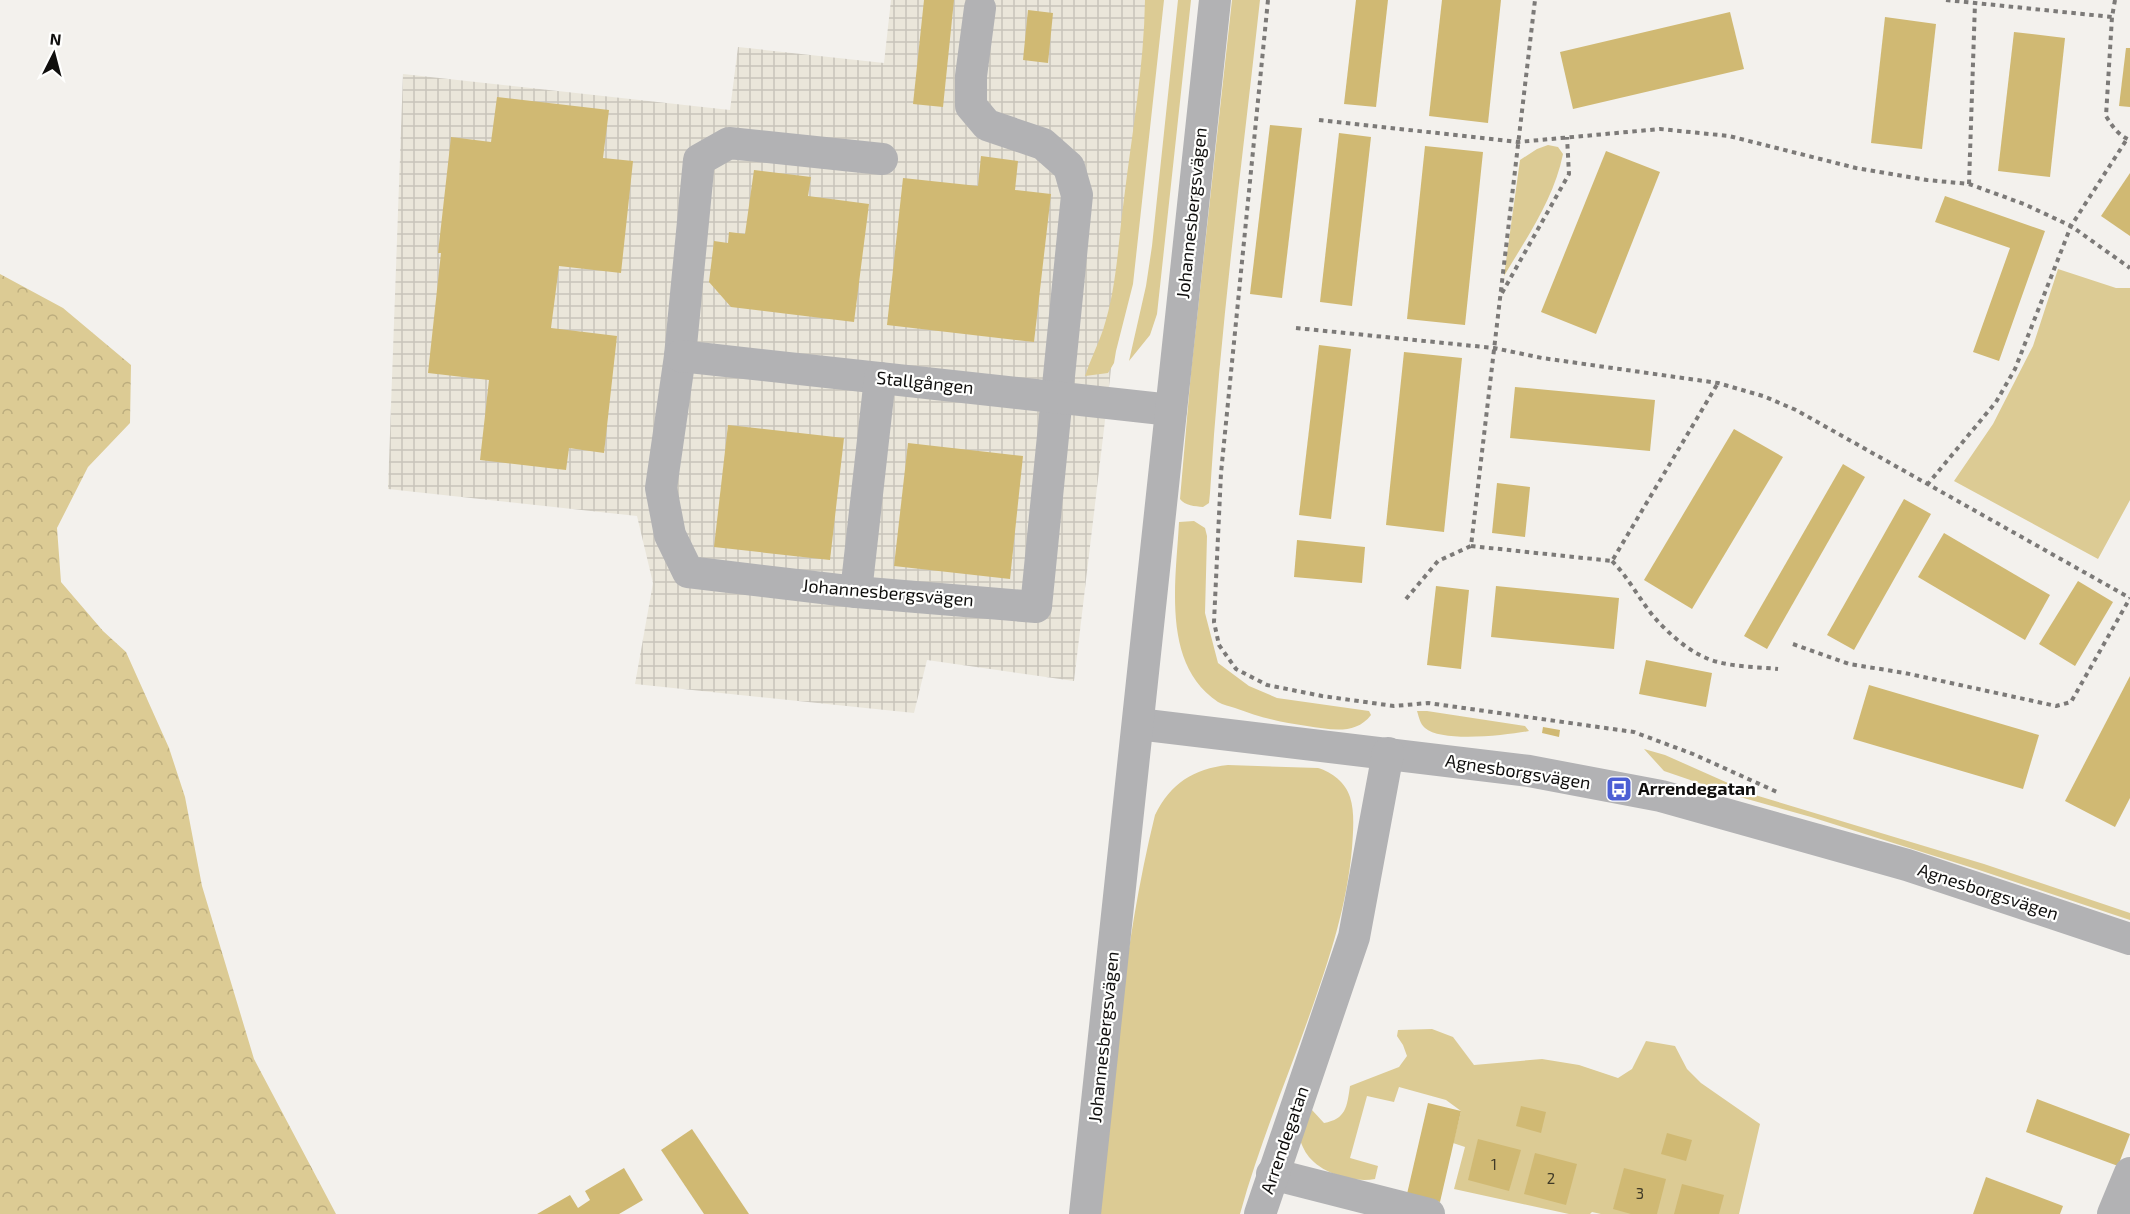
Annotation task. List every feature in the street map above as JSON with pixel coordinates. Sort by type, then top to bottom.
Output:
[{"type":"street","name":"Johannesbergsvägen","points":[[1086,1214],[1215,0]]},
{"type":"street","name":"Johannesbergsvägen","points":[[882,159],[729,142],[699,159],[680,356],[661,488],[670,535],[688,572],[856,592],[1036,607],[1077,195],[1069,167],[1043,144],[987,125],[971,106],[971,76],[980,8]]},
{"type":"street","name":"Stallgången","points":[[680,356],[1171,410]]},
{"type":"street","points":[[856,592],[880,378]]},
{"type":"street","name":"Agnesborgsvägen","points":[[1138,724],[1529,771],[1661,796],[1907,865],[2130,939]]},
{"type":"street","name":"Arrendegatan","points":[[1260,1214],[1353,937],[1388,753]]},
{"type":"street","points":[[2113,1214],[2130,1173]]},
{"type":"street","points":[[1272,1174],[1429,1214]]},
{"type":"path","points":[[1268,0],[1221,473],[1214,622],[1219,645],[1236,669],[1267,686],[1394,706],[1428,703],[1634,732],[1693,754],[1788,795]]},
{"type":"path","points":[[1471,546],[1535,0]]},
{"type":"path","points":[[1946,0],[2112,17]]},
{"type":"path","points":[[1927,485],[1996,402],[2011,377],[2071,226],[2128,139],[2113,127],[2106,116],[2115,0]]},
{"type":"path","points":[[1969,184],[1975,3]]},
{"type":"path","points":[[1319,120],[1518,142],[1660,129],[1699,131],[1729,136],[1856,168],[1927,180],[1969,184],[2024,204],[2071,226],[2130,268]]},
{"type":"path","points":[[1500,296],[1569,174],[1568,137]]},
{"type":"path","points":[[1296,328],[1494,348],[1542,358],[1718,383],[1763,396],[1796,410],[2130,598],[2071,702],[2056,706],[1905,673],[1849,664],[1792,644]]},
{"type":"path","points":[[1611,561],[1718,383]]},
{"type":"path","points":[[1406,599],[1437,561],[1471,546],[1611,561],[1623,572],[1654,616],[1679,641],[1704,657],[1719,662],[1778,669]]},
{"type":"shaded area","points":[[891,0],[1155,0],[1074,681],[927,660],[914,713],[635,684],[653,583],[637,516],[388,489],[403,74],[730,110],[738,47],[884,63]]},
{"type":"green space","points":[[1145,0],[1164,0],[1133,284],[1114,363],[1108,373],[1085,376],[1108,314],[1114,281],[1140,75]]},
{"type":"green space","points":[[1178,0],[1191,0],[1157,314],[1150,335],[1129,361],[1146,286],[1152,246]]},
{"type":"green space","points":[[1232,0],[1260,0],[1225,308],[1209,503],[1203,507],[1187,504],[1180,499],[1191,372]]},
{"type":"green space","points":[[1548,145],[1558,147],[1563,154],[1559,171],[1539,217],[1504,276],[1520,160]]},
{"type":"green space","points":[[2058,269],[2116,288],[2130,288],[2130,500],[2098,559],[1954,481],[1993,424],[2033,346]]},
{"type":"green space","points":[[0,274],[63,308],[131,365],[130,423],[88,467],[57,528],[61,582],[103,631],[126,652],[169,748],[185,797],[202,886],[254,1059],[336,1214],[0,1214]]},
{"type":"green space","points":[[1194,521],[1205,528],[1207,536],[1205,613],[1218,663],[1249,686],[1277,698],[1369,711],[1371,715],[1365,722],[1341,730],[1298,725],[1220,703],[1200,686],[1187,666],[1180,644],[1175,595],[1179,522]]},
{"type":"green space","points":[[1417,711],[1525,726],[1529,731],[1476,737],[1433,733],[1425,728]]},
{"type":"green space","points":[[1644,749],[1665,755],[1755,795],[1984,864],[2130,913],[2130,920],[1664,771]]},
{"type":"green space","points":[[1228,765],[1318,768],[1338,779],[1348,792],[1353,816],[1350,869],[1331,951],[1264,1137],[1240,1214],[1098,1214],[1127,963],[1155,815],[1168,794],[1184,780],[1204,770]]},
{"type":"green space","points":[[1432,1029],[1453,1037],[1474,1065],[1542,1059],[1579,1065],[1618,1078],[1632,1069],[1646,1041],[1675,1046],[1687,1069],[1701,1083],[1760,1124],[1739,1214],[1601,1214],[1592,1212],[1590,1214],[1569,1214],[1454,1189],[1465,1147],[1453,1143],[1461,1111],[1446,1100],[1399,1087],[1394,1102],[1367,1096],[1350,1158],[1378,1166],[1375,1179],[1358,1180],[1339,1176],[1315,1163],[1309,1157],[1298,1135],[1312,1110],[1324,1123],[1337,1118],[1344,1111],[1350,1086],[1399,1067],[1407,1056],[1397,1036],[1398,1030]]},
{"type":"building","points":[[924,0],[954,0],[943,107],[913,104]]},
{"type":"building","points":[[1356,0],[1388,0],[1376,107],[1344,104]]},
{"type":"building","points":[[1442,0],[1501,0],[1488,123],[1429,116]]},
{"type":"building","points":[[1028,10],[1053,13],[1048,63],[1023,60]]},
{"type":"building","points":[[1730,12],[1744,69],[1573,109],[1560,52]]},
{"type":"building","points":[[1885,17],[1936,24],[1922,149],[1871,143]]},
{"type":"building","points":[[2014,32],[2065,38],[2050,177],[1998,171]]},
{"type":"building","points":[[2126,48],[2130,48],[2130,107],[2119,106]]},
{"type":"building","points":[[497,97],[609,110],[603,158],[633,161],[621,273],[559,266],[551,328],[617,336],[604,453],[569,448],[566,470],[480,460],[489,380],[428,373],[451,137],[491,142]]},
{"type":"building","points":[[1270,125],[1302,128],[1282,298],[1250,294]]},
{"type":"building","points":[[1339,133],[1371,137],[1352,306],[1320,302]]},
{"type":"building","points":[[1425,146],[1483,152],[1465,325],[1407,319]]},
{"type":"building","points":[[1606,151],[1660,172],[1596,334],[1541,312]]},
{"type":"building","points":[[981,156],[1018,161],[1015,190],[1051,194],[1034,342],[887,325],[903,178],[978,186]]},
{"type":"building","points":[[754,170],[811,177],[808,196],[869,204],[854,322],[731,307],[709,282],[714,241],[728,243],[729,232],[745,234]]},
{"type":"building","points":[[2130,173],[2130,236],[2101,216]]},
{"type":"building","points":[[1945,196],[2045,231],[1999,361],[1973,352],[2010,248],[1935,222]]},
{"type":"building","points":[[1319,345],[1351,349],[1331,519],[1299,515]]},
{"type":"building","points":[[1404,352],[1462,358],[1444,532],[1386,525]]},
{"type":"building","points":[[1515,387],[1655,400],[1650,451],[1510,438]]},
{"type":"building","points":[[728,425],[844,438],[830,560],[714,547]]},
{"type":"building","points":[[1734,429],[1783,457],[1692,609],[1644,580]]},
{"type":"building","points":[[908,443],[1023,456],[1010,579],[894,566]]},
{"type":"building","points":[[1843,464],[1865,477],[1767,649],[1744,636]]},
{"type":"building","points":[[1497,483],[1530,487],[1525,537],[1492,533]]},
{"type":"building","points":[[1904,499],[1931,514],[1854,650],[1827,635]]},
{"type":"building","points":[[1944,533],[2050,595],[2025,640],[1918,577]]},
{"type":"building","points":[[1297,540],[1365,547],[1362,583],[1294,577]]},
{"type":"building","points":[[2078,581],[2113,602],[2075,666],[2039,644]]},
{"type":"building","points":[[1436,586],[1469,590],[1461,669],[1427,665]]},
{"type":"building","points":[[1496,586],[1619,598],[1614,649],[1491,637]]},
{"type":"building","points":[[1646,660],[1712,673],[1706,707],[1639,694]]},
{"type":"building","points":[[2130,676],[2130,798],[2115,827],[2065,801]]},
{"type":"building","points":[[1869,685],[2039,735],[2023,789],[1853,739]]},
{"type":"building","points":[[1543,727],[1560,730],[1559,737],[1542,733]]},
{"type":"building","points":[[2037,1099],[2130,1134],[2118,1166],[2026,1132]]},
{"type":"building","points":[[1428,1103],[1461,1111],[1440,1202],[1407,1194]]},
{"type":"building","points":[[1521,1106],[1546,1112],[1541,1133],[1516,1126]]},
{"type":"building","points":[[692,1129],[749,1214],[704,1214],[661,1150]]},
{"type":"building","points":[[1667,1133],[1692,1140],[1686,1161],[1661,1154]]},
{"type":"building","points":[[1478,1139],[1521,1150],[1509,1191],[1468,1180]]},
{"type":"building","points":[[1535,1153],[1577,1164],[1566,1205],[1524,1194]]},
{"type":"building","points":[[624,1168],[643,1200],[619,1214],[537,1214],[570,1195],[578,1208],[590,1200],[585,1191]]},
{"type":"building","points":[[1624,1168],[1666,1179],[1657,1214],[1631,1214],[1613,1209]]},
{"type":"building","points":[[1986,1177],[2063,1206],[2060,1214],[1973,1214]]},
{"type":"building","points":[[1682,1184],[1724,1195],[1719,1214],[1674,1214]]},
{"type":"place","name":"Arrendegatan","points":[[1619,789]]}]
